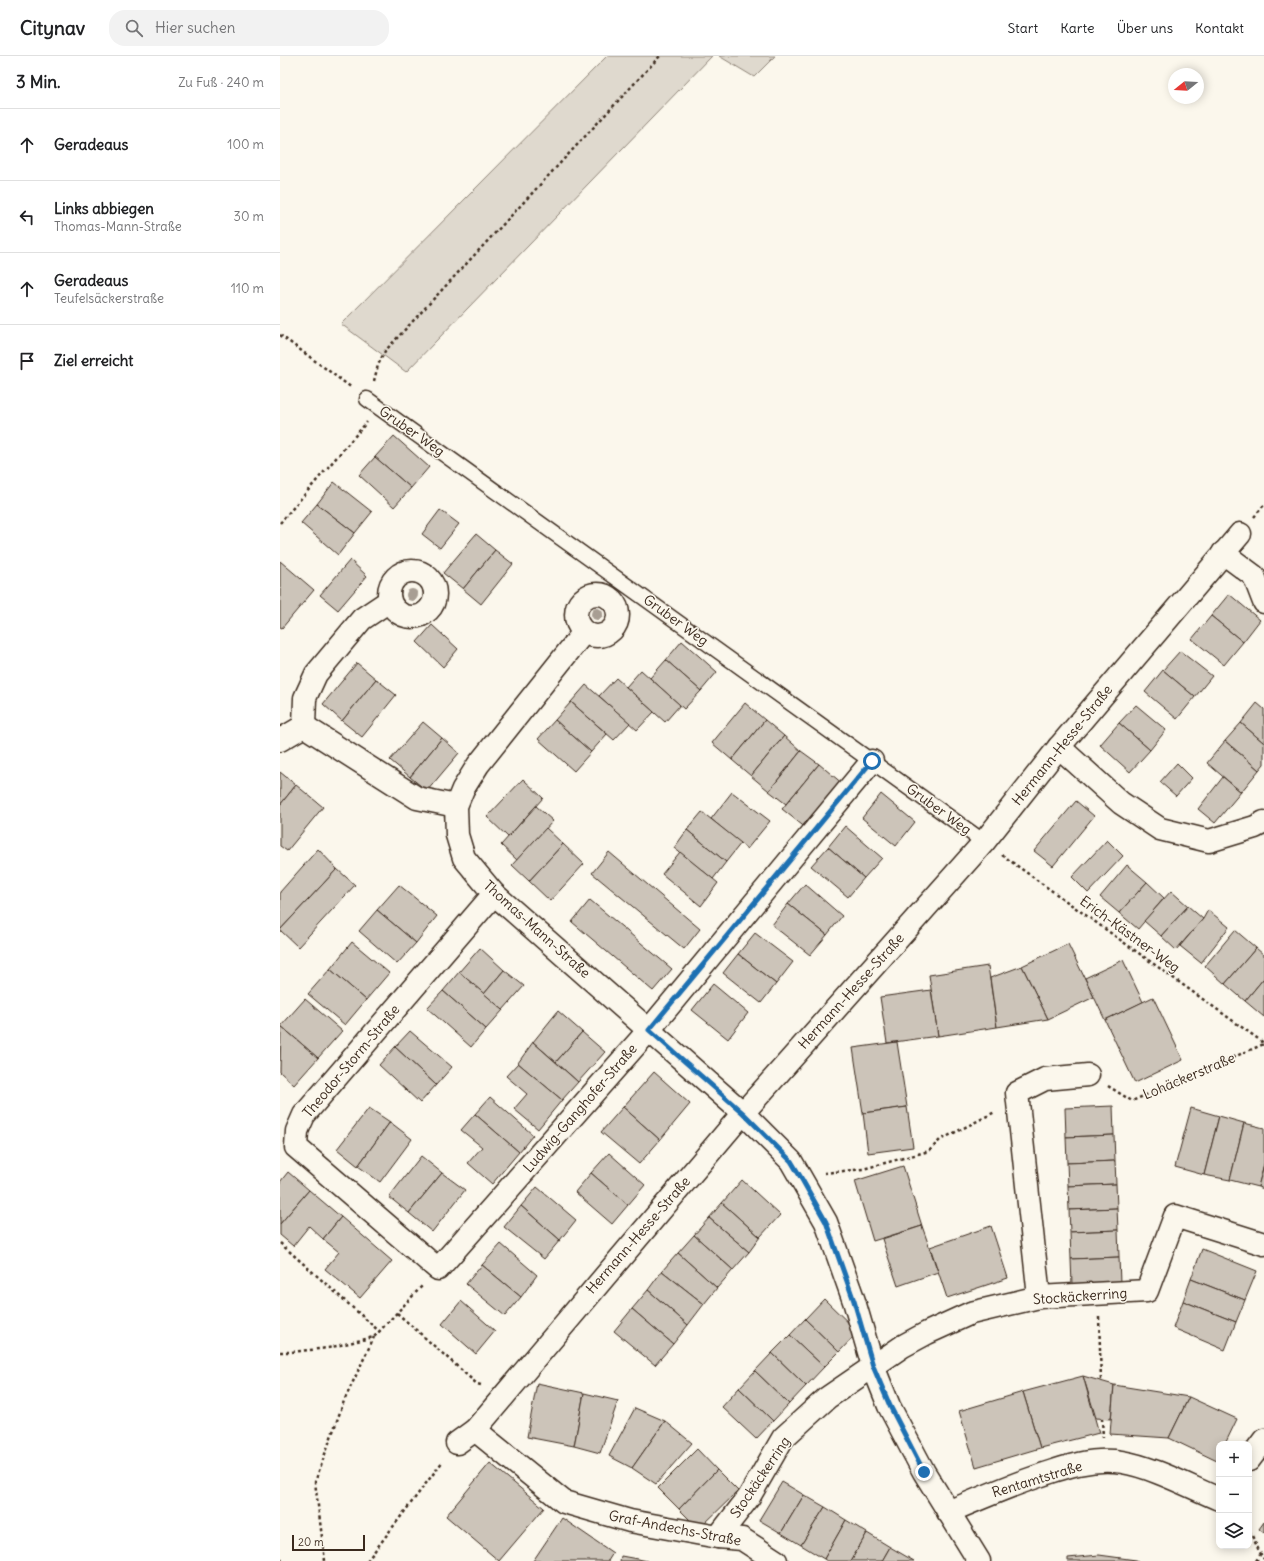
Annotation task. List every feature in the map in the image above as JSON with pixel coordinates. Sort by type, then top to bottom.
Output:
[{"type":"street","name":"Hermann-Hesse-Straße","points":[[457,1443],[475,1430],[507,1390],[743,1113],[984,842],[1059,747],[1240,534]]},
{"type":"street","points":[[1223,553],[1254,576],[1264,602]]},
{"type":"street","points":[[304,726],[305,698],[316,674],[362,619],[389,601]]},
{"type":"street","name":"Thomas-Mann-Straße","points":[[584,632],[478,765],[463,789],[456,806],[457,835],[464,858],[494,894],[743,1113],[791,1161],[826,1222],[854,1301],[873,1366],[890,1406],[924,1472],[980,1561]]},
{"type":"street","points":[[280,740],[304,726]]},
{"type":"street","points":[[304,726],[417,798],[456,806]]},
{"type":"street","points":[[1059,747],[1121,803],[1160,829],[1209,841],[1255,828],[1264,822]]},
{"type":"street","name":"Ludwig-Ganghofer-Straße","points":[[438,1269],[649,1030],[872,761]]},
{"type":"street","name":"Theodor-Storm-Straße","points":[[438,1269],[296,1147],[297,1131],[304,1115],[494,894]]},
{"type":"street","points":[[1039,1297],[1017,1093],[1046,1079],[1088,1075]]},
{"type":"street","name":"Stockäckerring","points":[[718,1537],[749,1498],[783,1438],[827,1398],[873,1366],[927,1333],[971,1313],[1039,1297],[1147,1292],[1175,1216],[1264,1244]]},
{"type":"street","name":"Graf-Andechs-Straße","points":[[475,1430],[564,1502],[630,1521],[718,1537],[742,1539],[776,1561]]},
{"type":"street","points":[[1252,1456],[1264,1440]]},
{"type":"street","name":"Rentamtstraße","points":[[948,1512],[993,1492],[1070,1466],[1103,1461],[1122,1462],[1145,1468],[1216,1498]]},
{"type":"lane","name":"Gruber Weg","points":[[372,402],[984,842]]},
{"type":"path","points":[[280,523],[372,402],[378,365],[385,351],[660,56]]},
{"type":"path","points":[[280,335],[372,402]]},
{"type":"path","name":"Erich-Kästner-Weg","points":[[984,842],[1264,1043]]},
{"type":"path","name":"Lohäckerstraße","points":[[1088,1075],[1132,1101],[1264,1043]]},
{"type":"path","points":[[800,1176],[863,1169],[929,1151],[940,1140],[995,1112],[1019,1107]]},
{"type":"path","points":[[280,1243],[380,1332]]},
{"type":"path","points":[[325,1561],[315,1482],[344,1401],[374,1337],[438,1269]]},
{"type":"path","points":[[1098,1295],[1101,1381]]},
{"type":"path","points":[[397,1313],[477,1384],[507,1390]]},
{"type":"path","points":[[280,1352],[328,1348],[374,1337]]},
{"type":"path","points":[[367,1561],[457,1443]]},
{"type":"path","points":[[1252,1536],[1260,1555],[1264,1559]]},
{"type":"path","points":[[1256,1561],[1260,1555]]},
{"type":"path","points":[[280,1558],[284,1561]]},
{"type":"shaded area","points":[[607,56],[712,56],[406,372],[341,324]]},
{"type":"shaded area","points":[[719,56],[775,56],[754,77]]},
{"type":"building","points":[[394,436],[429,467],[411,488],[375,457]]},
{"type":"building","points":[[375,457],[411,488],[394,507],[359,475]]},
{"type":"building","points":[[334,482],[372,512],[355,533],[317,504]]},
{"type":"building","points":[[317,504],[355,533],[338,555],[301,523]]},
{"type":"building","points":[[440,510],[459,524],[440,548],[422,534]]},
{"type":"building","points":[[476,534],[495,550],[463,589],[443,573]]},
{"type":"building","points":[[495,550],[513,564],[481,604],[463,589]]},
{"type":"building","points":[[350,560],[367,576],[338,610],[320,595]]},
{"type":"building","points":[[280,561],[314,590],[282,628],[280,627]]},
{"type":"building","points":[[1229,594],[1260,620],[1243,642],[1211,616]]},
{"type":"building","points":[[1211,616],[1243,642],[1224,665],[1192,639]]},
{"type":"building","points":[[432,625],[458,649],[443,667],[417,642]]},
{"type":"building","points":[[682,641],[717,672],[701,691],[666,660]]},
{"type":"building","points":[[1180,651],[1212,676],[1195,697],[1163,670]]},
{"type":"building","points":[[666,660],[701,691],[684,709],[650,678]]},
{"type":"building","points":[[357,663],[376,679],[342,721],[323,704]]},
{"type":"building","points":[[641,670],[680,705],[665,722],[626,687]]},
{"type":"building","points":[[1163,670],[1195,697],[1177,719],[1145,692]]},
{"type":"building","points":[[616,678],[654,712],[637,730],[599,696]]},
{"type":"building","points":[[376,679],[396,695],[362,737],[342,721]]},
{"type":"building","points":[[586,685],[630,723],[614,740],[571,702]]},
{"type":"building","points":[[571,702],[607,734],[591,752],[555,720]]},
{"type":"building","points":[[745,703],[765,720],[732,760],[712,743]]},
{"type":"building","points":[[1257,703],[1264,709],[1264,743],[1241,723]]},
{"type":"building","points":[[1136,705],[1166,730],[1150,750],[1119,723]]},
{"type":"building","points":[[555,720],[591,752],[574,771],[538,739]]},
{"type":"building","points":[[765,720],[784,736],[751,776],[732,760]]},
{"type":"building","points":[[423,722],[442,738],[410,777],[390,760]]},
{"type":"building","points":[[1119,723],[1150,750],[1130,772],[1100,745]]},
{"type":"building","points":[[1241,723],[1264,743],[1264,764],[1259,770],[1225,741]]},
{"type":"building","points":[[784,736],[801,751],[769,791],[751,776]]},
{"type":"building","points":[[442,738],[459,753],[427,791],[410,777]]},
{"type":"building","points":[[1225,741],[1259,770],[1241,792],[1207,763]]},
{"type":"building","points":[[801,751],[819,764],[786,804],[769,791]]},
{"type":"building","points":[[1177,763],[1192,778],[1176,796],[1160,782]]},
{"type":"building","points":[[819,764],[843,784],[807,829],[782,809]]},
{"type":"building","points":[[280,772],[296,785],[280,805]]},
{"type":"building","points":[[1223,777],[1241,792],[1215,823],[1198,809]]},
{"type":"building","points":[[523,779],[543,798],[508,837],[487,817]]},
{"type":"building","points":[[296,785],[323,807],[287,851],[280,846],[280,805]]},
{"type":"building","points":[[732,792],[770,821],[747,849],[711,819]]},
{"type":"building","points":[[881,794],[915,822],[896,846],[862,818]]},
{"type":"building","points":[[1076,801],[1094,816],[1053,866],[1034,851]]},
{"type":"building","points":[[536,806],[553,821],[517,860],[501,845]]},
{"type":"building","points":[[702,812],[741,843],[726,862],[687,830]]},
{"type":"building","points":[[845,826],[882,858],[864,878],[828,847]]},
{"type":"building","points":[[546,828],[563,844],[529,881],[512,865]]},
{"type":"building","points":[[687,830],[726,862],[713,879],[674,848]]},
{"type":"building","points":[[1107,840],[1123,856],[1088,893],[1072,877]]},
{"type":"building","points":[[563,844],[584,864],[550,901],[529,881]]},
{"type":"building","points":[[828,847],[864,878],[848,897],[811,866]]},
{"type":"building","points":[[318,849],[337,869],[280,930],[280,892]]},
{"type":"building","points":[[609,852],[700,929],[684,949],[592,873]]},
{"type":"building","points":[[680,852],[718,883],[701,906],[662,874]]},
{"type":"building","points":[[1127,865],[1147,882],[1119,913],[1100,897]]},
{"type":"building","points":[[337,869],[355,885],[298,947],[280,930]]},
{"type":"building","points":[[1147,882],[1164,898],[1138,929],[1119,913]]},
{"type":"building","points":[[805,884],[842,916],[827,935],[788,904]]},
{"type":"building","points":[[399,885],[437,916],[416,943],[377,910]]},
{"type":"building","points":[[1171,891],[1188,906],[1161,936],[1144,921]]},
{"type":"building","points":[[590,900],[672,969],[653,991],[572,922]]},
{"type":"building","points":[[788,904],[827,935],[810,955],[772,925]]},
{"type":"building","points":[[1188,906],[1203,919],[1176,950],[1161,936]]},
{"type":"building","points":[[377,910],[416,943],[397,964],[359,931]]},
{"type":"building","points":[[1208,910],[1229,927],[1201,963],[1180,946],[1203,919]]},
{"type":"building","points":[[1235,930],[1256,948],[1225,984],[1205,966]]},
{"type":"building","points":[[755,933],[793,962],[776,984],[738,954]]},
{"type":"building","points":[[352,942],[389,973],[366,1000],[330,969]]},
{"type":"building","points":[[1068,944],[1094,997],[1048,1019],[1022,966]]},
{"type":"building","points":[[480,948],[504,970],[484,994],[459,972]]},
{"type":"building","points":[[1256,948],[1264,955],[1264,978],[1245,1001],[1225,984]]},
{"type":"building","points":[[738,954],[776,984],[761,1003],[723,973]]},
{"type":"building","points":[[1123,960],[1143,1002],[1105,1020],[1085,978]]},
{"type":"building","points":[[988,966],[997,1027],[938,1036],[929,975]]},
{"type":"building","points":[[1022,966],[1048,1019],[997,1027],[990,978]]},
{"type":"building","points":[[330,969],[366,1000],[345,1025],[308,994]]},
{"type":"building","points":[[504,970],[524,986],[503,1010],[484,994]]},
{"type":"building","points":[[459,972],[503,1010],[486,1029],[443,991]]},
{"type":"building","points":[[1264,978],[1264,1017],[1245,1001]]},
{"type":"building","points":[[713,984],[748,1013],[728,1039],[692,1010]]},
{"type":"building","points":[[931,990],[938,1036],[887,1043],[880,997]]},
{"type":"building","points":[[443,991],[486,1029],[471,1047],[427,1008]]},
{"type":"building","points":[[1153,997],[1183,1060],[1135,1083],[1105,1020]]},
{"type":"building","points":[[305,999],[342,1031],[318,1058],[281,1026]]},
{"type":"building","points":[[558,1011],[582,1032],[556,1062],[533,1042]]},
{"type":"building","points":[[281,1026],[318,1058],[294,1085],[280,1072]]},
{"type":"building","points":[[410,1031],[452,1067],[436,1085],[395,1047]]},
{"type":"building","points":[[582,1032],[605,1052],[578,1082],[556,1062]]},
{"type":"building","points":[[533,1042],[578,1082],[562,1100],[518,1063]]},
{"type":"building","points":[[897,1042],[907,1107],[863,1113],[853,1048]]},
{"type":"building","points":[[395,1047],[436,1085],[420,1103],[379,1065]]},
{"type":"building","points":[[518,1063],[562,1100],[538,1129],[514,1109],[527,1094],[506,1076]]},
{"type":"building","points":[[654,1072],[690,1104],[660,1140],[623,1107]]},
{"type":"building","points":[[490,1097],[533,1135],[519,1152],[475,1114]]},
{"type":"building","points":[[1113,1106],[1114,1135],[1066,1137],[1065,1108]]},
{"type":"building","points":[[623,1107],[660,1140],[639,1164],[601,1132]]},
{"type":"building","points":[[907,1107],[913,1147],[868,1153],[863,1113]]},
{"type":"building","points":[[369,1108],[390,1122],[358,1166],[337,1149]]},
{"type":"building","points":[[1191,1108],[1219,1116],[1204,1175],[1175,1167]]},
{"type":"building","points":[[475,1114],[519,1152],[492,1184],[468,1163],[482,1147],[461,1130]]},
{"type":"building","points":[[1219,1116],[1244,1123],[1230,1180],[1204,1175]]},
{"type":"building","points":[[390,1122],[412,1139],[380,1182],[358,1166]]},
{"type":"building","points":[[1244,1123],[1264,1128],[1264,1164],[1258,1187],[1230,1180]]},
{"type":"building","points":[[1114,1135],[1115,1161],[1067,1163],[1066,1137]]},
{"type":"building","points":[[609,1153],[645,1185],[628,1205],[591,1173]]},
{"type":"building","points":[[421,1156],[442,1173],[409,1213],[389,1197]]},
{"type":"building","points":[[1115,1161],[1116,1184],[1068,1186],[1067,1163]]},
{"type":"building","points":[[1264,1164],[1264,1189],[1258,1187]]},
{"type":"building","points":[[903,1166],[922,1226],[873,1241],[855,1181]]},
{"type":"building","points":[[288,1172],[309,1190],[280,1224],[280,1182]]},
{"type":"building","points":[[442,1173],[465,1190],[432,1232],[409,1213]]},
{"type":"building","points":[[591,1173],[628,1205],[612,1224],[575,1192]]},
{"type":"building","points":[[742,1180],[780,1215],[760,1237],[722,1203]]},
{"type":"building","points":[[1116,1184],[1117,1208],[1069,1210],[1068,1186]]},
{"type":"building","points":[[537,1187],[576,1220],[560,1240],[521,1206]]},
{"type":"building","points":[[309,1190],[341,1217],[323,1239],[309,1226],[293,1246],[280,1235],[280,1224]]},
{"type":"building","points":[[722,1203],[760,1237],[749,1252],[709,1218]]},
{"type":"building","points":[[521,1206],[560,1240],[544,1259],[504,1227]]},
{"type":"building","points":[[1117,1208],[1118,1230],[1070,1232],[1069,1210]]},
{"type":"building","points":[[341,1217],[392,1261],[360,1298],[325,1269],[339,1252],[323,1239]]},
{"type":"building","points":[[709,1218],[749,1252],[733,1270],[694,1235]]},
{"type":"building","points":[[922,1226],[938,1272],[898,1286],[882,1239]]},
{"type":"building","points":[[991,1226],[1008,1278],[947,1298],[930,1247]]},
{"type":"building","points":[[1118,1230],[1119,1257],[1071,1259],[1070,1232]]},
{"type":"building","points":[[694,1235],[733,1270],[717,1288],[678,1253]]},
{"type":"building","points":[[501,1244],[537,1275],[521,1297],[482,1265]]},
{"type":"building","points":[[1202,1249],[1257,1271],[1245,1300],[1191,1279]]},
{"type":"building","points":[[678,1253],[717,1288],[704,1304],[662,1271]]},
{"type":"building","points":[[1119,1257],[1120,1283],[1072,1285],[1071,1259]]},
{"type":"building","points":[[482,1265],[521,1297],[505,1316],[466,1284]]},
{"type":"building","points":[[662,1271],[704,1304],[688,1325],[648,1290]]},
{"type":"building","points":[[1191,1279],[1245,1300],[1236,1322],[1183,1301]]},
{"type":"building","points":[[648,1290],[688,1325],[673,1344],[632,1309]]},
{"type":"building","points":[[824,1299],[858,1332],[839,1352],[805,1319]]},
{"type":"building","points":[[461,1301],[495,1331],[476,1354],[442,1324]]},
{"type":"building","points":[[1183,1301],[1236,1322],[1225,1350],[1173,1328]]},
{"type":"building","points":[[632,1309],[673,1344],[655,1365],[614,1331]]},
{"type":"building","points":[[805,1319],[839,1352],[824,1367],[790,1335]]},
{"type":"building","points":[[790,1335],[824,1367],[806,1386],[772,1353]]},
{"type":"building","points":[[772,1353],[806,1386],[789,1404],[755,1371]]},
{"type":"building","points":[[755,1371],[789,1404],[773,1421],[739,1388]]},
{"type":"building","points":[[1083,1376],[1114,1385],[1111,1419],[1096,1418]]},
{"type":"building","points":[[1083,1376],[1099,1433],[1040,1448],[1023,1392]]},
{"type":"building","points":[[537,1383],[584,1393],[574,1446],[527,1437]]},
{"type":"building","points":[[1114,1385],[1189,1397],[1169,1438],[1110,1434]]},
{"type":"building","points":[[739,1388],[773,1421],[756,1439],[722,1407]]},
{"type":"building","points":[[1023,1392],[1040,1448],[976,1467],[959,1411]]},
{"type":"building","points":[[584,1393],[618,1401],[600,1453],[574,1446]]},
{"type":"building","points":[[1189,1397],[1237,1419],[1226,1441],[1216,1441],[1216,1461],[1169,1438]]},
{"type":"building","points":[[635,1408],[665,1421],[632,1468],[609,1456]]},
{"type":"building","points":[[665,1421],[692,1443],[656,1484],[632,1468]]},
{"type":"building","points":[[697,1449],[717,1470],[679,1509],[658,1488]]},
{"type":"building","points":[[490,1463],[544,1508],[499,1561],[446,1516]]},
{"type":"building","points":[[717,1470],[738,1491],[699,1529],[679,1509]]},
{"type":"building","points":[[782,1482],[804,1495],[781,1533],[759,1520]]},
{"type":"building","points":[[804,1495],[825,1507],[801,1545],[781,1533]]},
{"type":"building","points":[[825,1507],[846,1520],[824,1559],[801,1545]]},
{"type":"building","points":[[562,1518],[613,1553],[608,1561],[533,1561]]},
{"type":"building","points":[[846,1520],[867,1533],[851,1561],[827,1561],[824,1559]]},
{"type":"building","points":[[1264,1522],[1264,1533],[1259,1529]]},
{"type":"building","points":[[867,1533],[890,1547],[882,1561],[851,1561]]},
{"type":"building","points":[[890,1547],[914,1561],[882,1561]]},
{"type":"building","points":[[1099,1555],[1139,1561],[1068,1561],[1068,1558]]},
{"type":"building","points":[[621,1556],[648,1561],[620,1561]]},
{"type":"route","points":[[872,761],[649,1030],[743,1113],[791,1161],[826,1222],[854,1301],[873,1366],[890,1406],[924,1472]]}]
